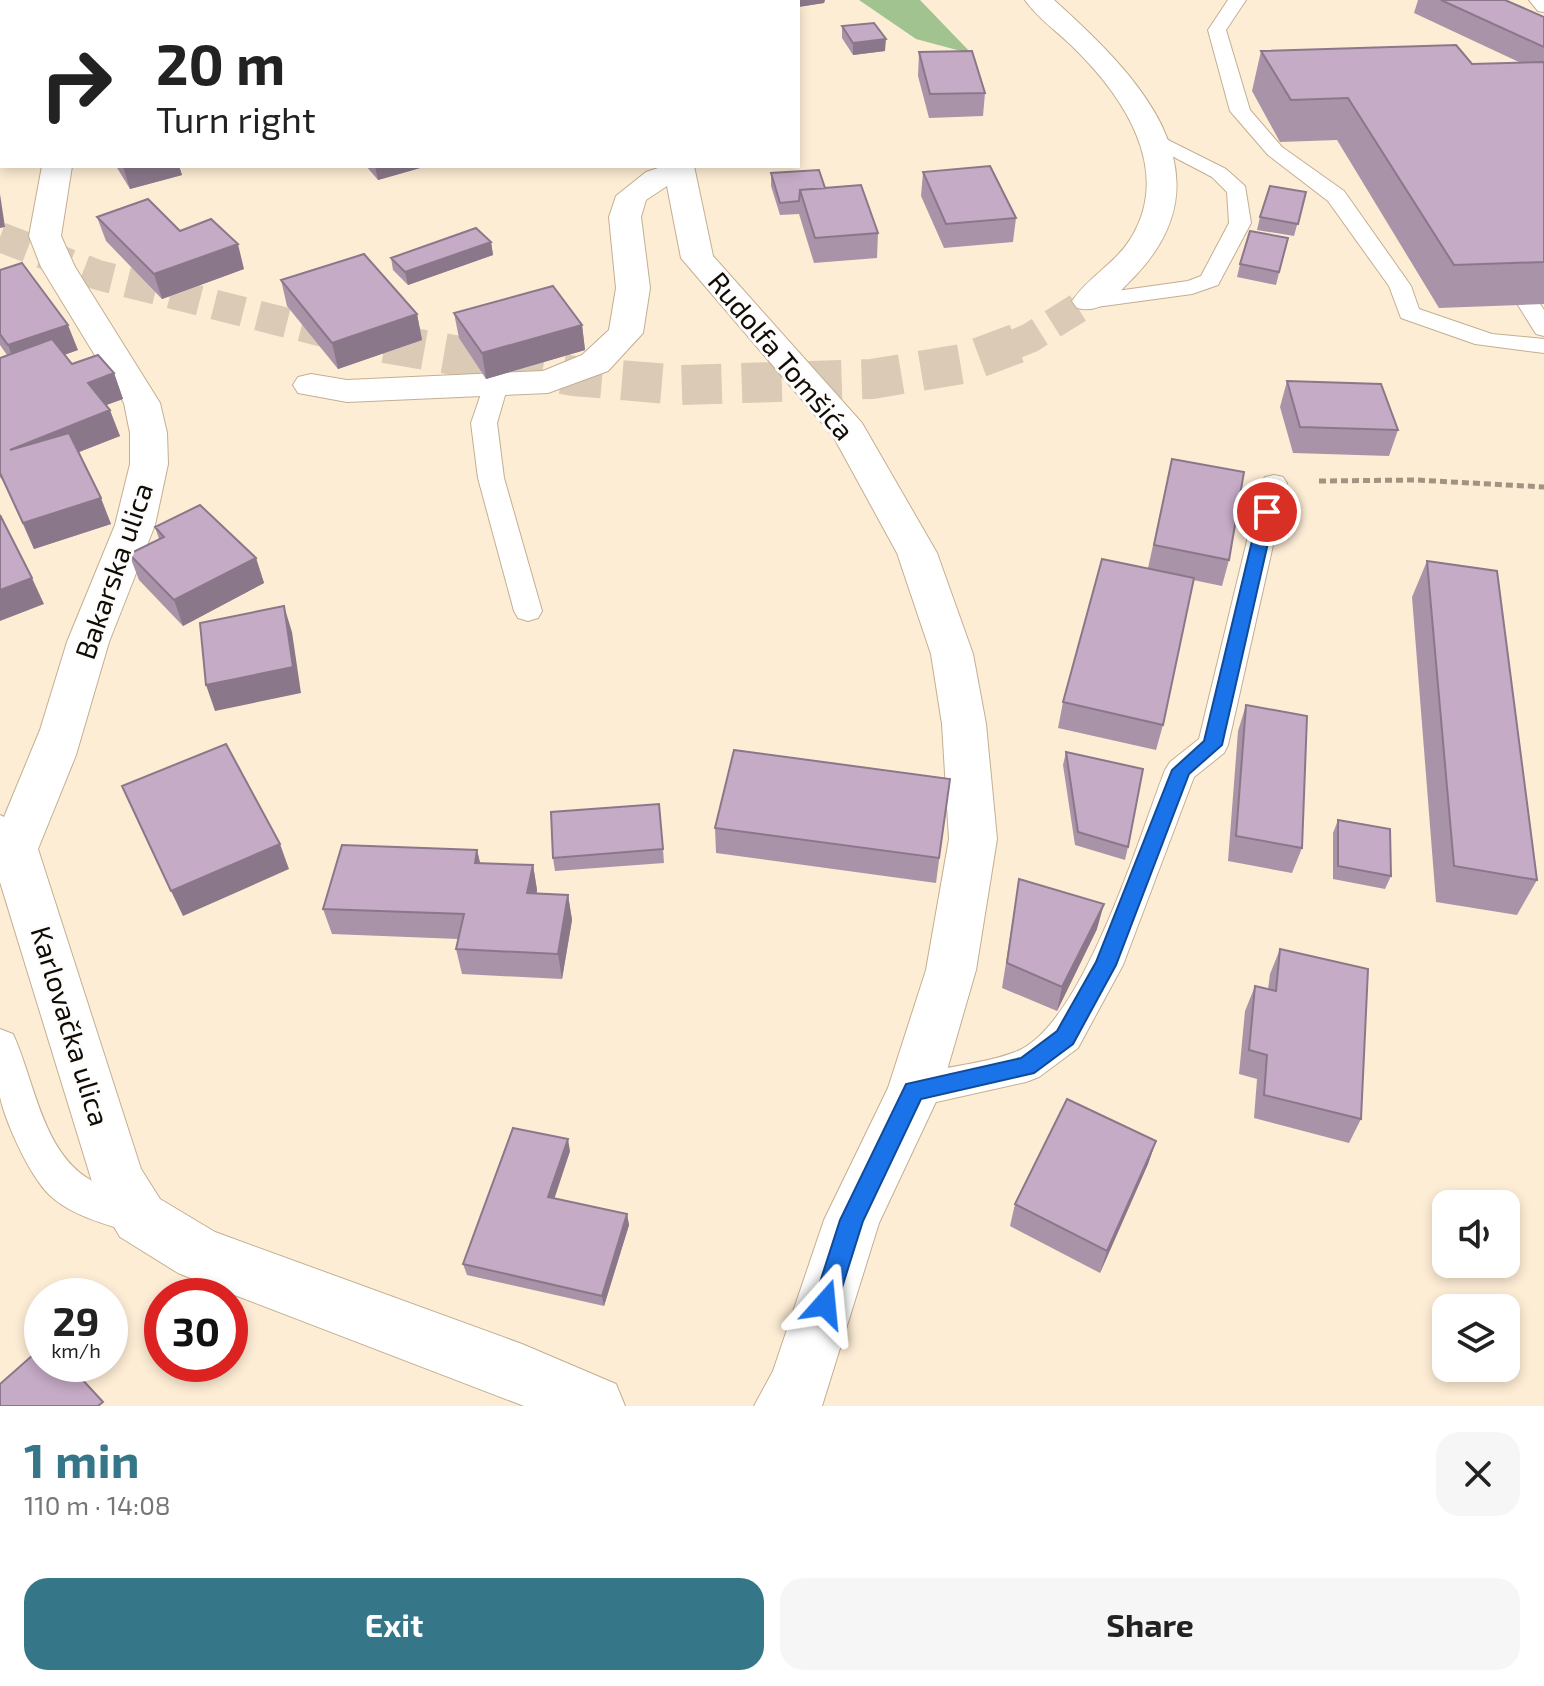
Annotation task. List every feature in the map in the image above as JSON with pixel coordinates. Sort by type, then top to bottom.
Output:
[{"type":"street","points":[[1038,0],[1126,88],[1154,139],[1162,197],[1155,224],[1121,273],[1089,301]]},
{"type":"street","name":"Bakarska ulica","points":[[7,842],[58,742],[88,643],[138,512],[149,466],[150,428],[142,403],[98,336],[58,267],[45,236],[57,168]]},
{"type":"street","points":[[311,385],[347,391],[548,382],[595,363],[626,333],[633,288],[625,217],[632,196],[675,168]]},
{"type":"street","name":"Rudolfa Tomšića","points":[[675,168],[697,258],[849,431],[917,553],[952,654],[964,724],[973,839],[951,970],[914,1091],[852,1220],[798,1389],[785,1406]]},
{"type":"street","name":"Karlovačka ulica","points":[[7,842],[117,1180],[140,1218],[198,1253],[522,1374],[594,1406]]},
{"type":"lane","points":[[1237,0],[1217,30],[1240,111],[1275,151],[1336,196],[1400,286],[1409,313],[1440,326],[1517,347],[1544,346]]},
{"type":"lane","points":[[1538,0],[1544,7]]},
{"type":"lane","points":[[1089,301],[1192,287],[1210,280],[1232,245],[1240,223],[1238,190],[1219,173],[1154,139]]},
{"type":"lane","points":[[1495,251],[1544,329]]},
{"type":"lane","points":[[496,385],[484,423],[491,478],[528,611]]},
{"type":"lane","points":[[914,1091],[1026,1066],[1065,1037],[1106,965],[1181,770],[1213,745],[1274,483]]},
{"type":"lane","name":"Karlovačka ulica","points":[[0,1045],[46,1159],[61,1181],[82,1195],[140,1218]]},
{"type":"path","points":[[1274,483],[1416,480],[1544,487]]},
{"type":"green space","points":[[859,0],[920,0],[972,54],[916,39]]},
{"type":"building","points":[[1441,0],[1505,0],[1544,17],[1544,47]]},
{"type":"building","points":[[874,23],[886,39],[853,43],[842,26]]},
{"type":"building","points":[[1456,45],[1472,64],[1544,62],[1544,262],[1454,265],[1348,98],[1291,100],[1261,51]]},
{"type":"building","points":[[972,51],[985,93],[930,94],[919,52]]},
{"type":"building","points":[[990,166],[1016,218],[946,224],[923,172]]},
{"type":"building","points":[[819,170],[825,188],[800,190],[799,201],[780,203],[771,173]]},
{"type":"building","points":[[861,185],[878,233],[815,238],[800,190]]},
{"type":"building","points":[[1270,186],[1306,192],[1298,224],[1260,217]]},
{"type":"building","points":[[148,199],[180,231],[211,219],[238,244],[154,274],[97,217]]},
{"type":"building","points":[[476,228],[491,242],[405,272],[391,258]]},
{"type":"building","points":[[1250,231],[1288,238],[1279,272],[1240,264]]},
{"type":"building","points":[[364,254],[417,314],[332,343],[281,280]]},
{"type":"building","points":[[22,263],[68,325],[8,345],[0,334],[0,270]]},
{"type":"building","points":[[553,286],[582,325],[482,353],[454,313]]},
{"type":"building","points":[[52,339],[72,364],[98,355],[114,373],[88,383],[110,410],[10,450],[69,433],[101,498],[23,523],[0,473],[0,358]]},
{"type":"building","points":[[1287,381],[1381,384],[1398,430],[1300,427]]},
{"type":"building","points":[[1172,459],[1244,472],[1229,560],[1154,545]]},
{"type":"building","points":[[200,505],[256,558],[174,600],[129,554],[164,537],[155,527]]},
{"type":"building","points":[[0,515],[32,578],[0,590]]},
{"type":"building","points":[[1102,559],[1194,578],[1163,725],[1063,702]]},
{"type":"building","points":[[1427,561],[1497,571],[1537,880],[1454,866]]},
{"type":"building","points":[[284,606],[293,667],[206,685],[200,623]]},
{"type":"building","points":[[1246,705],[1307,716],[1302,848],[1236,836]]},
{"type":"building","points":[[226,744],[280,844],[171,891],[122,786]]},
{"type":"building","points":[[734,750],[950,779],[939,858],[715,828]]},
{"type":"building","points":[[1066,752],[1143,769],[1128,847],[1078,832]]},
{"type":"building","points":[[659,804],[663,849],[553,858],[551,812]]},
{"type":"building","points":[[1338,820],[1390,829],[1391,876],[1338,866]]},
{"type":"building","points":[[342,845],[477,850],[475,863],[533,865],[527,893],[568,895],[558,954],[456,949],[464,914],[323,909]]},
{"type":"building","points":[[1019,879],[1104,904],[1062,987],[1007,963]]},
{"type":"building","points":[[1280,949],[1368,969],[1361,1119],[1264,1095],[1267,1055],[1249,1050],[1255,986],[1276,991]]},
{"type":"building","points":[[1067,1099],[1156,1141],[1107,1251],[1015,1204]]},
{"type":"building","points":[[513,1128],[568,1139],[548,1197],[627,1214],[602,1296],[463,1264]]},
{"type":"building","points":[[24,1363],[24,1382],[85,1382],[103,1402],[98,1406],[0,1406],[0,1384]]},
{"type":"tunnel","points":[[0,237],[98,275],[319,331],[385,343]]},
{"type":"tunnel","points":[[1016,344],[1089,301]]},
{"type":"tunnel","points":[[385,343],[574,376],[680,385],[872,379],[962,364],[1016,344]]},
{"type":"tunnel","points":[[385,343],[396,345]]},
{"type":"route","points":[[825,1304],[852,1220],[914,1091],[1026,1066],[1065,1037],[1106,965],[1181,770],[1213,745],[1267,512]]}]
